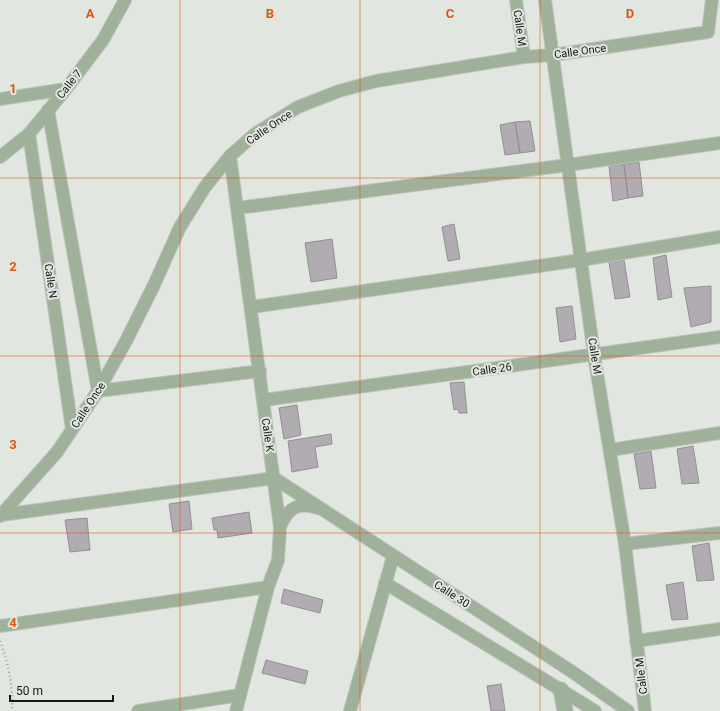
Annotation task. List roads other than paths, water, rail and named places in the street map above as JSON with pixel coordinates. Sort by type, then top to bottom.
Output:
[{"type":"street","name":"Calle 7","points":[[0,157],[29,134],[66,89],[103,40],[125,0]]},
{"type":"street","name":"Calle M","points":[[516,0],[524,57]]},
{"type":"street","name":"Calle M","points":[[545,0],[594,355],[625,544],[645,711]]},
{"type":"street","name":"Calle Once","points":[[0,515],[57,452],[98,391],[126,341],[154,285],[180,227],[205,187],[230,156],[254,134],[298,107],[339,91],[376,81],[524,57],[553,55],[708,32],[712,0]]},
{"type":"street","points":[[0,99],[66,89]]},
{"type":"street","points":[[48,110],[98,391],[260,372]]},
{"type":"street","name":"Calle N","points":[[29,134],[72,429]]},
{"type":"street","points":[[238,208],[568,165],[720,143]]},
{"type":"street","name":"Calle K","points":[[230,156],[280,527],[278,560],[268,587],[236,711]]},
{"type":"street","points":[[251,307],[581,260],[720,237]]},
{"type":"street","name":"Calle 26","points":[[264,400],[720,337]]},
{"type":"street","points":[[610,450],[720,433]]},
{"type":"street","points":[[0,515],[274,478]]},
{"type":"street","name":"Calle 30","points":[[274,478],[571,671],[628,711]]},
{"type":"street","points":[[280,527],[284,517],[289,511],[297,507],[311,506],[323,510]]},
{"type":"street","points":[[625,544],[720,533]]},
{"type":"street","points":[[350,711],[393,556]]},
{"type":"street","points":[[385,583],[594,711]]},
{"type":"street","points":[[0,626],[268,587]]},
{"type":"street","points":[[636,641],[720,629]]},
{"type":"street","points":[[565,711],[561,690],[571,671]]},
{"type":"street","points":[[138,711],[240,695]]}]
